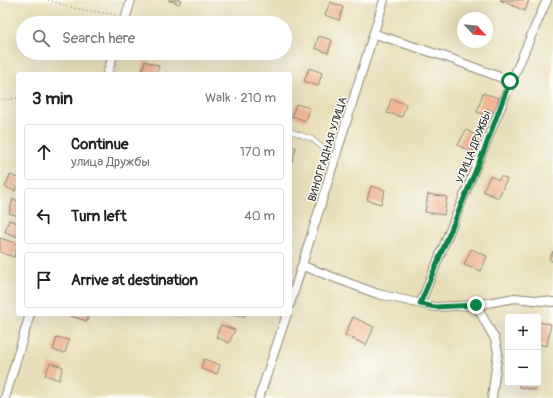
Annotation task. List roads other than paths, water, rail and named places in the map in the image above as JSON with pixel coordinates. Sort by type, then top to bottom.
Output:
[{"type":"street","points":[[126,16],[131,0]]},
{"type":"street","name":"ВИНОГРАДНАЯ УЛИЦА","points":[[292,298],[375,34],[384,0]]},
{"type":"street","name":"УЛИЦА ДРУЖБЫ","points":[[420,304],[485,148],[510,81],[547,0]]},
{"type":"street","points":[[375,34],[510,81]]},
{"type":"street","points":[[108,72],[112,60]]},
{"type":"street","points":[[303,266],[378,294],[435,307],[476,305],[515,298],[553,302]]},
{"type":"street","points":[[476,305],[495,339],[498,352],[492,398]]},
{"type":"street","points":[[5,398],[29,316]]},
{"type":"street","points":[[258,398],[286,316]]},
{"type":"lane","points":[[292,132],[312,139],[336,159]]}]
